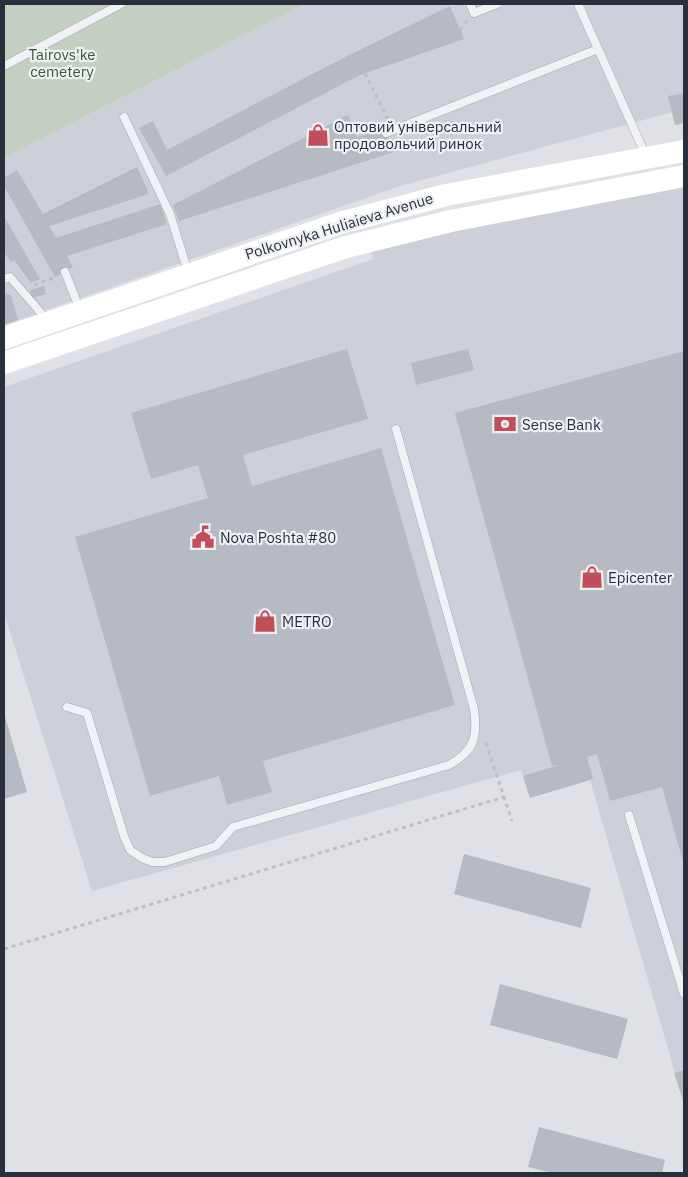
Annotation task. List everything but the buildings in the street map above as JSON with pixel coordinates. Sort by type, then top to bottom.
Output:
[{"type":"main road","name":"Polkovnyka Huliaieva Avenue","points":[[4,338],[189,273],[340,223],[446,194],[684,151]]},
{"type":"main road","name":"Polkovnyka Huliaieva Avenue","points":[[4,363],[346,247],[451,221],[684,176]]},
{"type":"lane","points":[[4,66],[120,4]]},
{"type":"lane","points":[[470,4],[474,13],[497,4]]},
{"type":"lane","points":[[578,4],[647,158]]},
{"type":"lane","points":[[389,132],[598,49]]},
{"type":"lane","points":[[124,117],[173,213],[189,273]]},
{"type":"lane","points":[[4,270],[7,278],[21,290],[48,322]]},
{"type":"lane","points":[[66,273],[80,311]]},
{"type":"lane","points":[[67,708],[87,714],[124,836],[130,850],[142,858],[158,862],[216,846],[233,827],[448,765],[463,757],[472,745],[477,728],[474,710],[396,429]]},
{"type":"lane","points":[[629,815],[684,994]]},
{"type":"path","points":[[365,73],[389,132]]},
{"type":"path","points":[[21,290],[66,273]]},
{"type":"path","points":[[474,710],[512,821]]},
{"type":"path","points":[[4,949],[504,797]]},
{"type":"shaded area","name":"Оптовий універсальний продовольчий ринок","points":[[305,4],[684,4],[684,109],[400,186],[4,325],[4,158]]},
{"type":"shaded area","points":[[684,186],[684,1104],[590,780],[530,798],[521,770],[92,891],[4,613],[4,387],[373,259],[370,249],[404,238]]},
{"type":"green space","name":"Tairovs'ke cemetery","points":[[4,4],[305,4],[4,158]]},
{"type":"place","name":"Оптовий універсальний продовольчий ринок","points":[[318,135]]},
{"type":"place","name":"Sense Bank","points":[[505,424]]},
{"type":"place","name":"Nova Poshta #80","points":[[203,537]]},
{"type":"place","name":"Epicenter","points":[[592,577]]},
{"type":"place","name":"METRO","points":[[265,621]]}]
